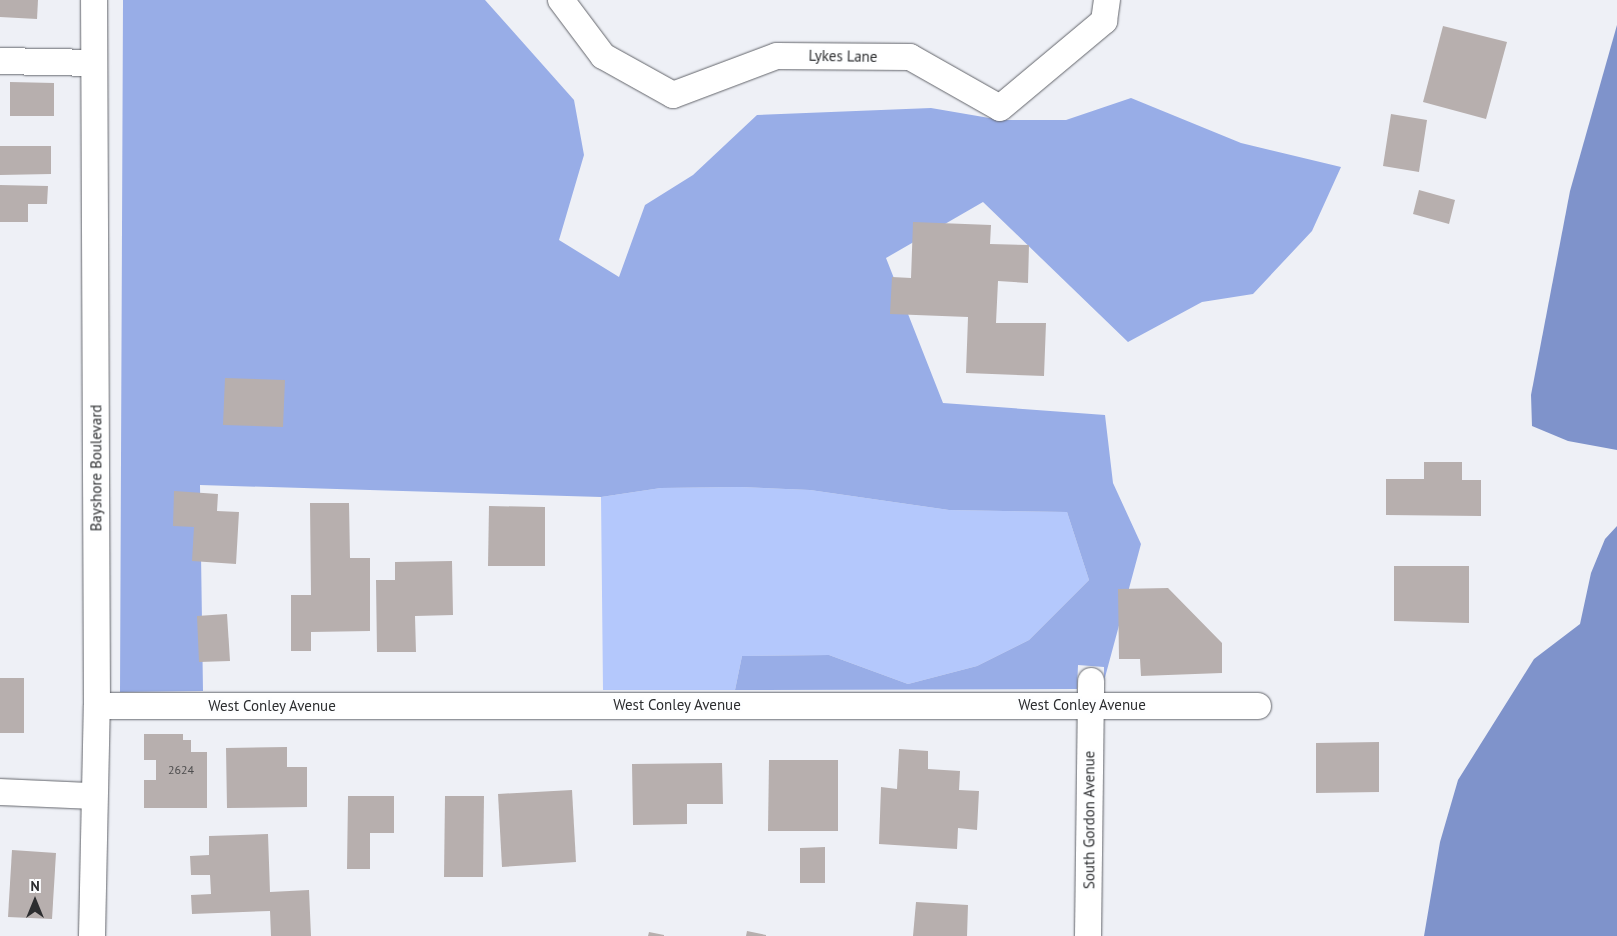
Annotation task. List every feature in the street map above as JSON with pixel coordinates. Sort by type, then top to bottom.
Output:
[{"type":"street","name":"Bayshore Boulevard","points":[[92,936],[93,796],[97,706],[94,0]]},
{"type":"street","name":"Lykes Lane","points":[[561,0],[603,56],[673,94],[777,56],[910,57],[1000,108],[1104,21],[1107,0]]},
{"type":"street","points":[[0,61],[94,63]]},
{"type":"street","name":"West Conley Avenue","points":[[97,706],[1090,693],[1258,706]]},
{"type":"street","name":"South Gordon Avenue","points":[[1088,936],[1090,693]]},
{"type":"street","points":[[0,792],[93,796]]},
{"type":"shaded area","points":[[123,0],[485,0],[574,100],[584,155],[559,240],[619,277],[645,205],[693,175],[757,115],[931,108],[1001,120],[1066,120],[1131,98],[1241,143],[1341,167],[1312,231],[1253,294],[1202,302],[1128,342],[983,202],[886,258],[943,403],[1105,415],[1113,483],[1141,544],[1104,681],[1104,667],[1078,665],[1077,689],[735,690],[742,656],[829,655],[908,684],[977,666],[1029,640],[1089,580],[1067,512],[949,510],[810,490],[740,487],[661,488],[601,497],[200,485],[203,691],[120,692]]},
{"type":"shaded area","points":[[1617,25],[1617,450],[1568,441],[1532,426],[1531,395],[1570,191]]},
{"type":"shaded area","points":[[740,487],[810,490],[949,510],[1067,512],[1089,580],[1029,640],[977,666],[908,684],[829,655],[742,656],[735,690],[603,690],[601,497],[661,488]]},
{"type":"shaded area","points":[[1617,526],[1617,936],[1424,936],[1440,842],[1458,780],[1534,659],[1580,624],[1591,573],[1605,539]]},
{"type":"building","points":[[0,0],[38,0],[37,19],[0,17]]},
{"type":"building","points":[[1443,26],[1507,42],[1486,119],[1423,102]]},
{"type":"building","points":[[10,82],[54,83],[54,116],[10,116]]},
{"type":"building","points":[[1391,114],[1427,120],[1419,172],[1383,166]]},
{"type":"building","points":[[0,146],[51,146],[51,174],[0,175]]},
{"type":"building","points":[[0,185],[48,186],[47,204],[28,204],[28,222],[0,222]]},
{"type":"building","points":[[1419,190],[1455,200],[1449,224],[1413,214]]},
{"type":"building","points":[[913,222],[991,225],[990,244],[1029,245],[1028,283],[998,281],[996,323],[1046,323],[1044,376],[966,373],[968,317],[890,314],[892,277],[911,278]]},
{"type":"building","points":[[225,378],[285,380],[283,427],[223,425]]},
{"type":"building","points":[[1424,462],[1462,462],[1462,480],[1481,480],[1481,516],[1386,515],[1386,479],[1424,479]]},
{"type":"building","points":[[174,491],[218,494],[217,511],[239,512],[236,564],[192,561],[194,527],[173,526]]},
{"type":"building","points":[[310,503],[349,503],[350,558],[370,558],[370,631],[311,632],[311,651],[291,651],[291,595],[311,595]]},
{"type":"building","points":[[489,506],[545,507],[545,566],[488,566]]},
{"type":"building","points":[[452,561],[453,615],[415,616],[416,652],[377,652],[376,580],[395,580],[395,562]]},
{"type":"building","points":[[1394,566],[1469,566],[1469,623],[1394,621]]},
{"type":"building","points":[[1168,588],[1222,643],[1222,673],[1141,676],[1140,659],[1119,659],[1118,589]]},
{"type":"building","points":[[227,614],[230,661],[199,662],[197,616]]},
{"type":"building","points":[[0,678],[24,678],[24,733],[0,733]]},
{"type":"building","points":[[144,734],[183,734],[183,740],[191,740],[191,752],[207,752],[207,808],[144,808],[144,780],[156,780],[156,760],[144,760]]},
{"type":"building","points":[[1379,742],[1379,792],[1316,793],[1316,743]]},
{"type":"building","points":[[287,747],[287,767],[307,767],[307,807],[227,808],[226,748]]},
{"type":"building","points":[[899,749],[928,751],[928,769],[960,771],[959,790],[979,791],[977,830],[958,828],[957,849],[879,844],[881,787],[897,789]]},
{"type":"building","points":[[769,760],[838,760],[838,831],[768,831]]},
{"type":"building","points":[[722,763],[723,804],[687,804],[687,824],[633,825],[632,764]]},
{"type":"building","points":[[572,790],[576,862],[502,867],[498,794]]},
{"type":"building","points":[[348,796],[394,796],[394,833],[370,833],[370,869],[347,869]]},
{"type":"building","points":[[445,796],[484,796],[483,877],[444,877]]},
{"type":"building","points":[[268,834],[270,892],[309,890],[311,936],[271,936],[270,911],[192,914],[191,895],[211,894],[210,875],[191,875],[190,856],[209,855],[209,836]]},
{"type":"building","points":[[825,847],[825,883],[800,883],[800,848]]},
{"type":"building","points":[[12,850],[56,853],[52,919],[8,917]]},
{"type":"building","points":[[916,902],[968,905],[967,936],[913,936]]},
{"type":"building","points":[[747,931],[766,935],[766,936],[746,936]]},
{"type":"building","points":[[649,932],[664,935],[664,936],[648,936]]}]
